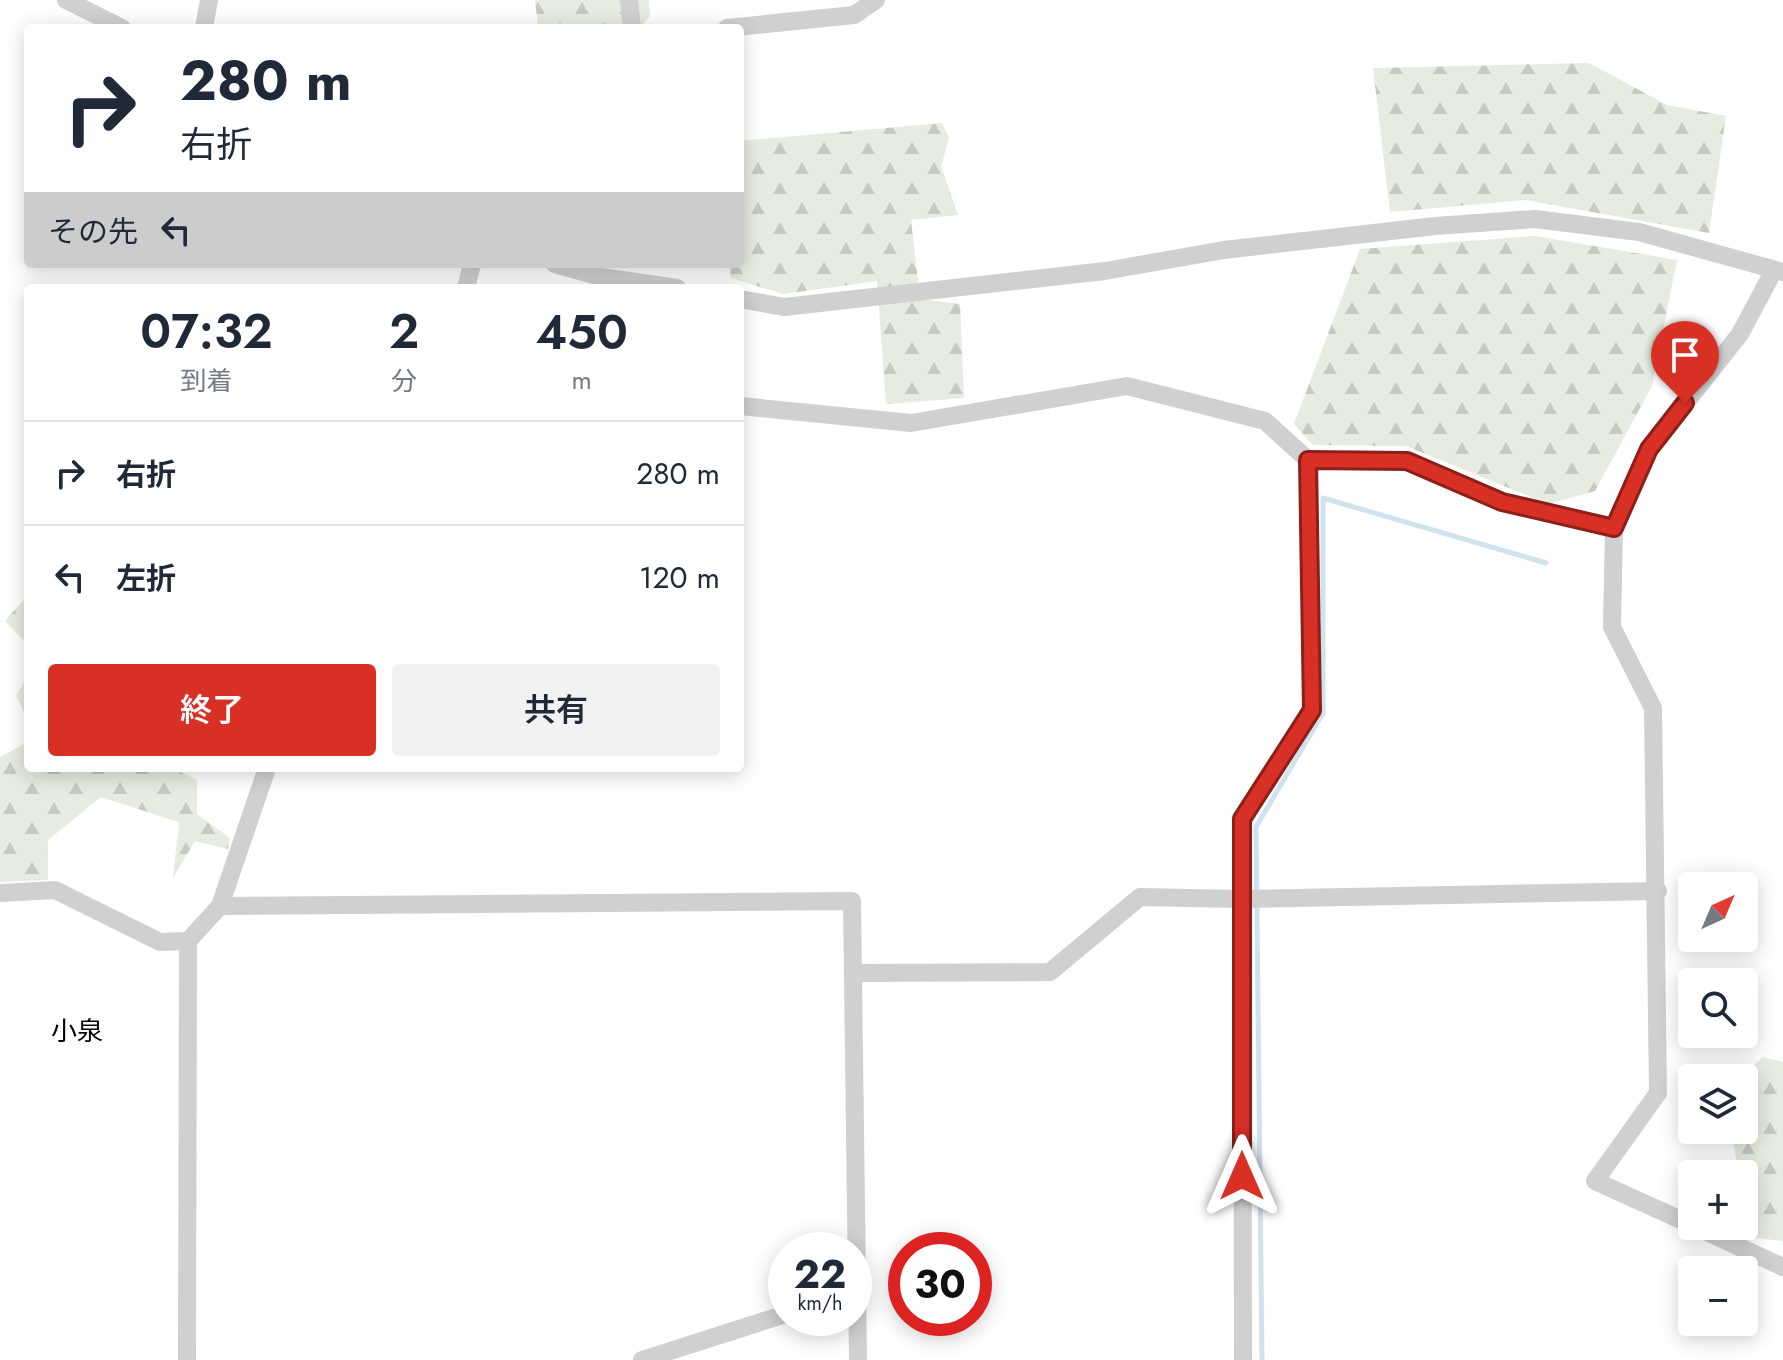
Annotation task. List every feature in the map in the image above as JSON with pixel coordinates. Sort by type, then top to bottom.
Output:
[{"type":"street","points":[[66,0],[114,24]]},
{"type":"street","points":[[205,24],[209,0]]},
{"type":"street","points":[[629,0],[632,24]]},
{"type":"street","points":[[744,26],[854,15],[876,0]]},
{"type":"street","points":[[744,300],[784,307],[1105,271],[1224,250],[1435,226],[1535,219],[1639,232],[1778,271],[1740,334],[1649,449],[1614,528],[1612,627],[1653,708],[1658,891],[1658,1093],[1595,1181],[1678,1219]]},
{"type":"street","points":[[569,268],[601,277],[649,284]]},
{"type":"street","points":[[744,406],[911,423],[1127,386],[1265,421],[1308,460],[1407,461],[1502,502],[1614,528]]},
{"type":"street","points":[[1243,1360],[1242,819],[1312,710],[1308,460]]},
{"type":"street","points":[[187,1360],[188,941],[220,906],[266,772]]},
{"type":"street","points":[[0,893],[55,890],[160,942],[188,941]]},
{"type":"street","points":[[853,973],[1050,972],[1140,897],[1240,899],[1658,891]]},
{"type":"street","points":[[220,906],[852,901],[855,1232]]},
{"type":"street","points":[[1724,1240],[1783,1267]]},
{"type":"street","points":[[642,1360],[768,1320]]},
{"type":"street","points":[[857,1336],[858,1360]]},
{"type":"green space","points":[[535,0],[649,0],[650,16],[643,24],[538,24]]},
{"type":"green space","points":[[1589,63],[1667,105],[1726,116],[1709,233],[1525,200],[1390,212],[1373,68]]},
{"type":"green space","points":[[942,123],[949,138],[941,166],[958,215],[911,220],[920,299],[960,304],[964,398],[886,404],[877,281],[783,294],[731,278],[730,268],[744,268],[744,141]]},
{"type":"green space","points":[[1535,236],[1677,260],[1652,386],[1595,491],[1548,504],[1406,446],[1313,445],[1294,424],[1360,249]]},
{"type":"green space","points":[[24,600],[24,641],[5,621]]},
{"type":"green space","points":[[24,682],[24,712],[16,695]]},
{"type":"green space","points":[[24,744],[24,772],[180,772],[197,780],[197,814],[230,838],[228,849],[195,841],[173,878],[179,822],[101,797],[48,840],[48,880],[0,882],[0,757]]},
{"type":"green space","points":[[1763,1057],[1783,1062],[1783,1241],[1758,1238],[1758,1160],[1736,1160],[1734,1144],[1758,1144],[1758,1064],[1755,1064]]},
{"type":"waterway","points":[[1262,1360],[1256,827],[1323,713],[1323,498],[1546,563]]},
{"type":"district","name":"小泉","points":[[77,1031]]},
{"type":"route","points":[[1242,1176],[1242,819],[1312,710],[1308,460],[1407,461],[1502,502],[1614,528],[1649,449],[1685,403]]}]
